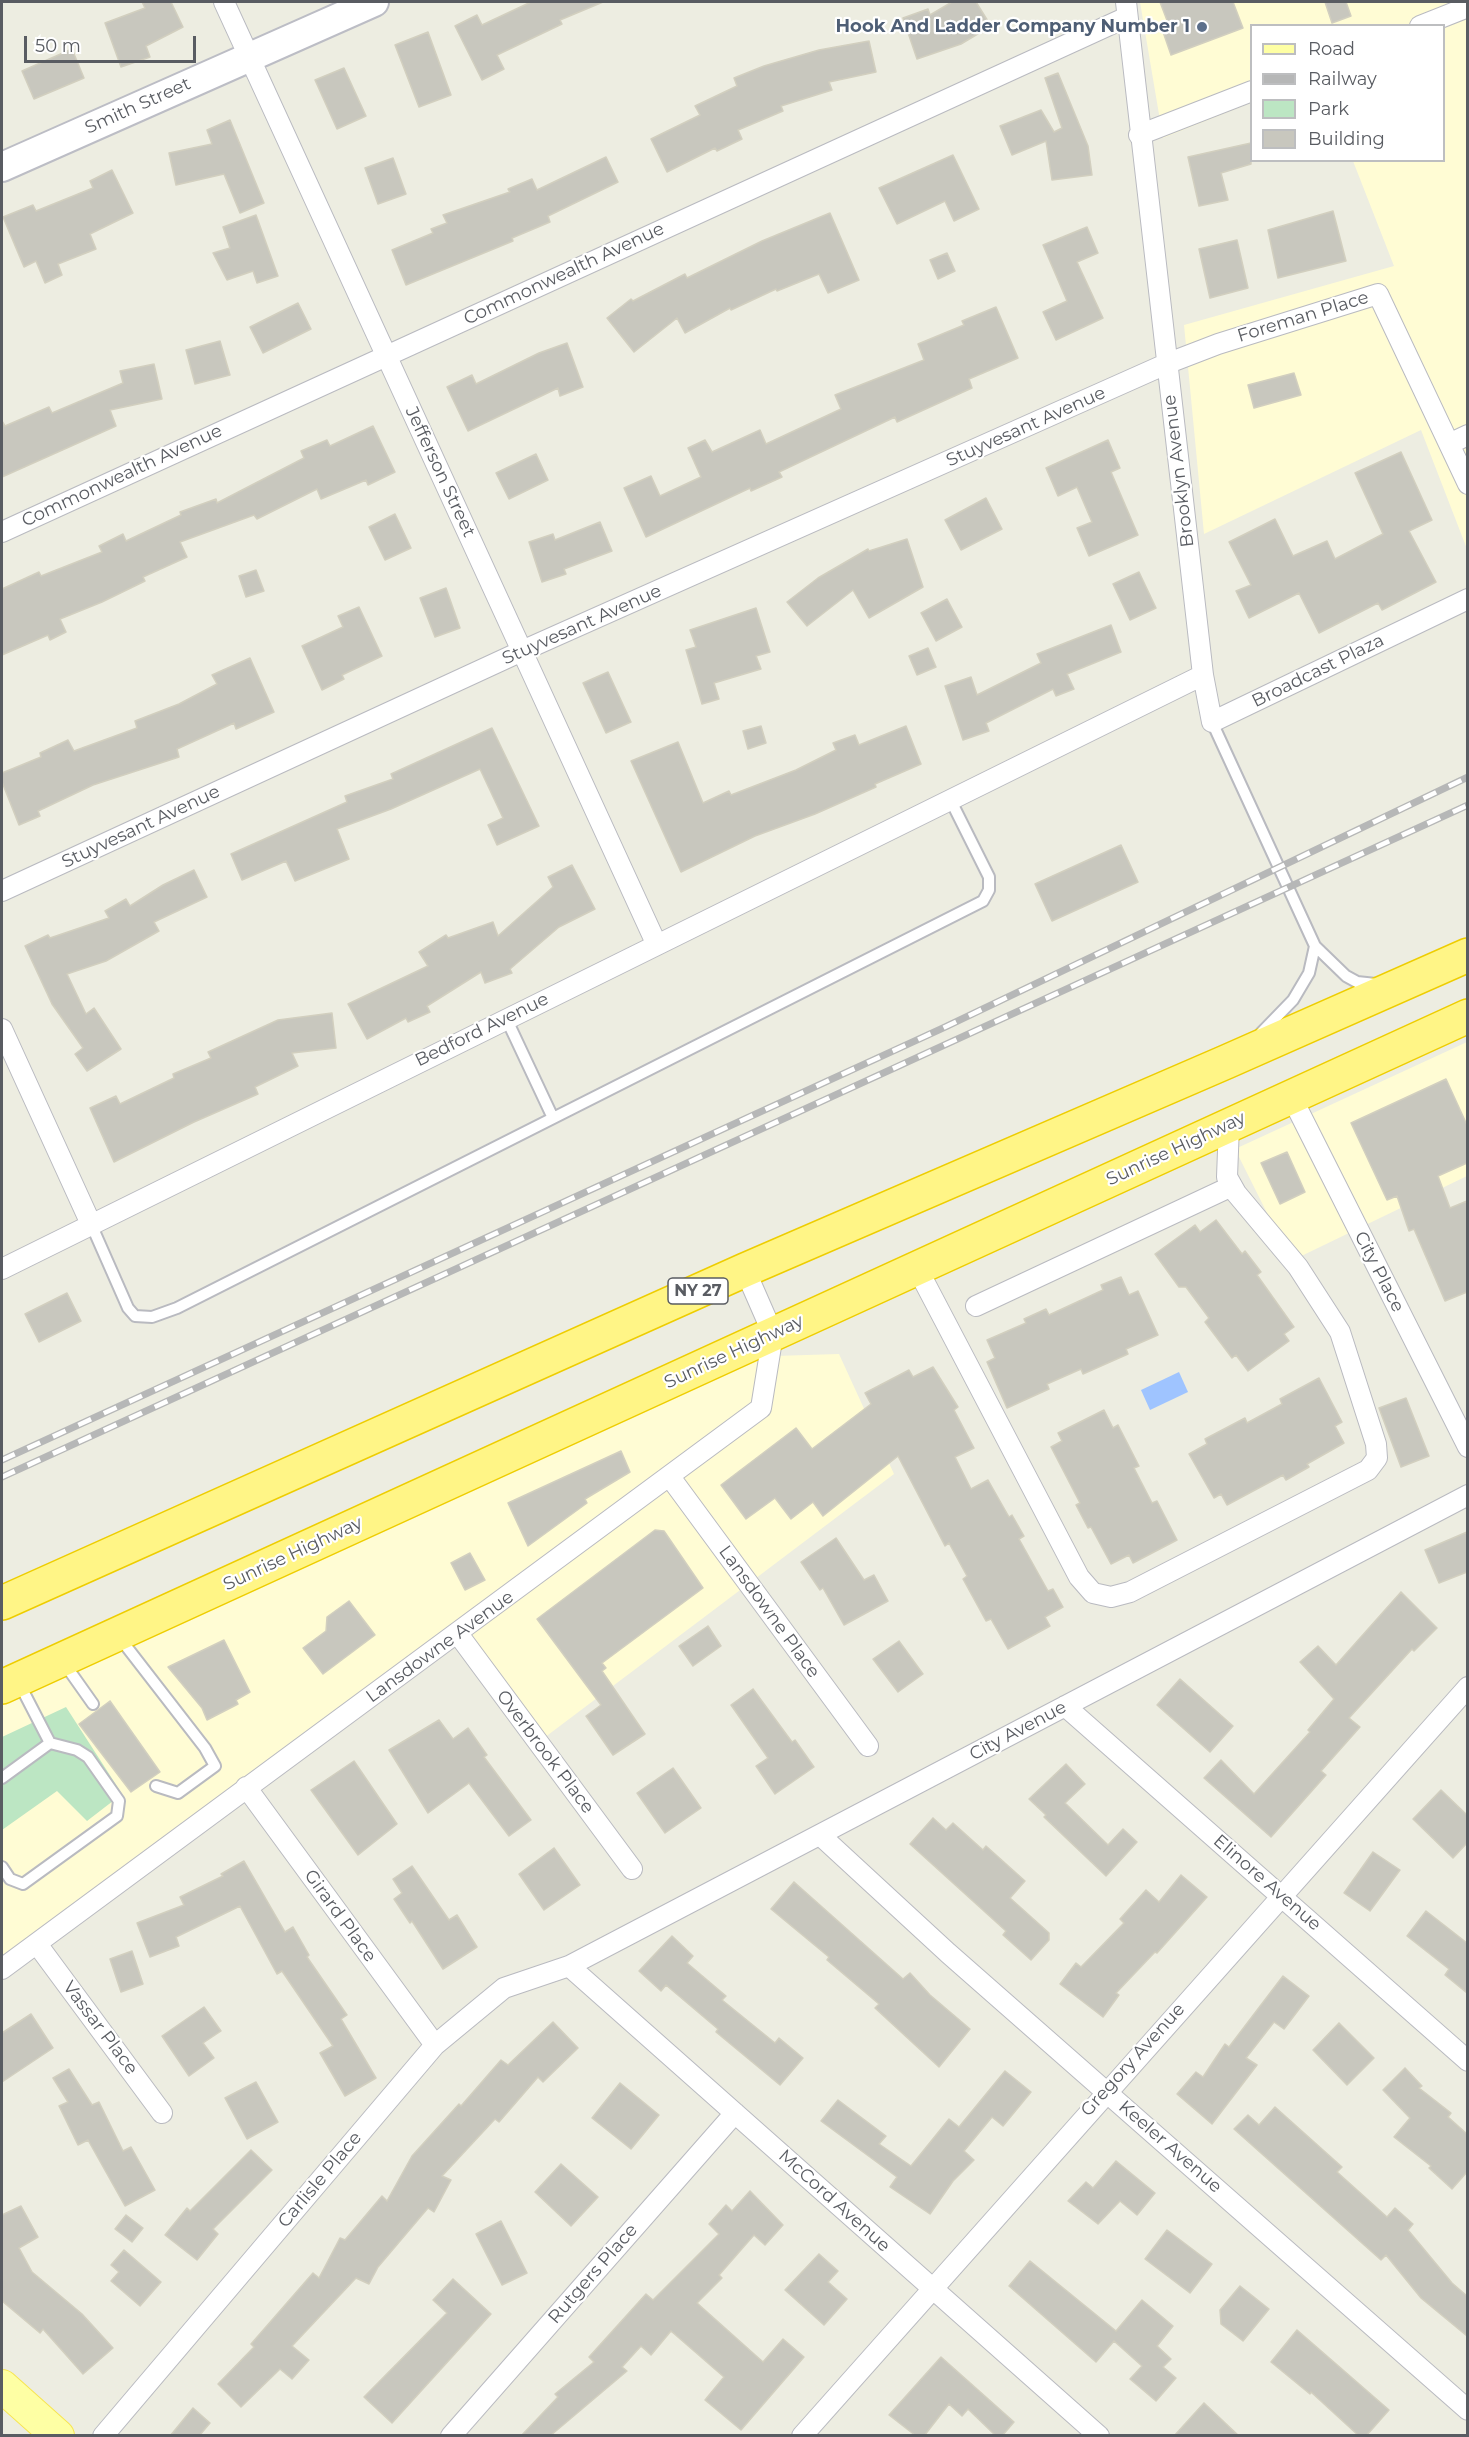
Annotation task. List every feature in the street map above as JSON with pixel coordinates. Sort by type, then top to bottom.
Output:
[{"type":"highway","name":"NY 27","points":[[2,1603],[745,1270],[1467,955]]},
{"type":"highway","name":"Sunrise Highway","points":[[10,1684],[1467,1016]]},
{"type":"main road","points":[[2,2386],[57,2435]]},
{"type":"street","name":"Jefferson Street","points":[[224,2],[656,943]]},
{"type":"street","name":"Smith Street","points":[[4,159],[374,2]]},
{"type":"street","points":[[1425,24],[1467,7]]},
{"type":"street","name":"Brooklyn Avenue","points":[[1126,9],[1203,675]]},
{"type":"street","name":"Commonwealth Avenue","points":[[2,532],[1126,9]]},
{"type":"street","points":[[1139,135],[1250,91]]},
{"type":"street","name":"Foreman Place","points":[[1166,364],[1218,344],[1378,294],[1467,484]]},
{"type":"street","name":"Stuyvesant Avenue","points":[[2,891],[522,651],[1166,364]]},
{"type":"street","points":[[1449,444],[1467,435]]},
{"type":"street","name":"Broadcast Plaza","points":[[1212,722],[1467,599]]},
{"type":"street","points":[[957,796],[1203,675],[1212,722]]},
{"type":"street","name":"Bedford Avenue","points":[[2,1269],[656,943],[957,796]]},
{"type":"street","points":[[2,1029],[91,1224]]},
{"type":"street","name":"City Place","points":[[1292,1096],[1467,1447]]},
{"type":"street","points":[[917,1268],[1079,1577],[1093,1593],[1111,1598],[1130,1592],[1368,1470],[1377,1458],[1376,1444],[1340,1332],[1298,1267],[1227,1177],[1229,1125]]},
{"type":"street","points":[[976,1306],[1232,1186]]},
{"type":"street","points":[[745,1270],[773,1334]]},
{"type":"street","name":"Lansdowne Avenue","points":[[2,1969],[761,1408],[773,1334]]},
{"type":"street","name":"Lansdowne Place","points":[[670,1477],[868,1746]]},
{"type":"street","name":"City Avenue","points":[[569,1966],[1467,1495]]},
{"type":"street","name":"Overbrook Place","points":[[458,1634],[632,1869]]},
{"type":"street","name":"Gregory Avenue","points":[[802,2436],[1467,1687]]},
{"type":"street","name":"Elinore Avenue","points":[[1065,1706],[1467,2061]]},
{"type":"street","name":"Girard Place","points":[[246,1787],[435,2045]]},
{"type":"street","name":"Keeler Avenue","points":[[820,1835],[1467,2410]]},
{"type":"street","name":"Vassar Place","points":[[37,1944],[162,2113]]},
{"type":"street","name":"Carlisle Place","points":[[103,2436],[435,2045],[504,1988],[569,1966]]},
{"type":"street","name":"McCord Avenue","points":[[569,1966],[1099,2436]]},
{"type":"street","name":"Rutgers Place","points":[[452,2436],[735,2113]]},
{"type":"lane","points":[[1212,722],[1315,946],[1346,976],[1358,982],[1398,987]]},
{"type":"lane","points":[[91,1224],[128,1308],[135,1316],[152,1317],[177,1308],[983,901],[988,890],[989,877],[957,796]]},
{"type":"lane","points":[[1226,1062],[1271,1024],[1293,1000],[1309,973],[1315,946]]},
{"type":"lane","points":[[506,1018],[553,1118]]},
{"type":"lane","points":[[117,1635],[205,1748],[214,1766],[178,1793],[156,1786]]},
{"type":"lane","points":[[62,1660],[93,1704]]},
{"type":"lane","points":[[2,1867],[10,1879],[23,1884],[117,1816],[119,1802],[88,1757],[77,1750],[50,1743],[10,1684]]},
{"type":"lane","points":[[2,1778],[50,1743]]},
{"type":"shaded area","points":[[1140,2],[1467,2],[1467,549],[1421,430],[1204,534],[1184,325],[1394,266],[1353,162],[1445,162],[1445,24],[1250,24],[1250,103],[1163,138]]},
{"type":"shaded area","points":[[1467,1042],[1467,1176],[1291,1261],[1235,1149]]},
{"type":"shaded area","points":[[839,1354],[894,1474],[540,1741],[462,1636],[2,1972],[2,1694],[742,1357]]},
{"type":"green space","points":[[66,1707],[122,1794],[87,1821],[57,1791],[2,1830],[2,1737]]},
{"type":"water","points":[[1179,1372],[1188,1392],[1150,1410],[1141,1390]]},
{"type":"building","points":[[142,2],[171,2],[183,27],[146,46],[150,57],[121,67],[105,23],[145,8]]},
{"type":"building","points":[[531,2],[603,2],[560,20],[562,24],[497,55],[504,69],[482,80],[455,26],[477,15],[482,25]]},
{"type":"building","points":[[952,2],[976,2],[991,26],[961,44],[917,59],[903,18],[928,9],[930,15]]},
{"type":"building","name":"Hook And Ladder Company Number 1","points":[[1160,2],[1233,2],[1243,28],[1171,55],[1161,26],[1168,23]]},
{"type":"building","points":[[1325,2],[1346,2],[1351,16],[1332,23]]},
{"type":"building","points":[[428,32],[451,95],[419,107],[395,45]]},
{"type":"building","points":[[869,41],[876,72],[829,82],[832,90],[781,106],[783,111],[738,130],[742,139],[717,151],[715,148],[667,172],[651,139],[700,115],[695,106],[737,86],[734,78],[764,66],[819,50]]},
{"type":"building","points":[[72,49],[84,78],[34,99],[22,71]]},
{"type":"building","points":[[344,68],[366,116],[337,129],[315,80]]},
{"type":"building","points":[[1058,73],[1088,146],[1092,175],[1052,180],[1046,141],[1012,155],[1000,126],[1041,110],[1054,132],[1062,128],[1045,78]]},
{"type":"building","points":[[230,120],[264,203],[240,213],[224,174],[176,185],[169,153],[212,144],[207,130]]},
{"type":"building","points":[[1250,143],[1251,164],[1221,173],[1228,200],[1199,206],[1188,157]]},
{"type":"building","points":[[953,155],[979,209],[954,221],[945,201],[897,224],[879,188]]},
{"type":"building","points":[[606,157],[618,182],[548,216],[550,222],[512,238],[513,241],[406,285],[392,250],[433,233],[431,229],[447,223],[443,215],[510,192],[508,189],[532,179],[537,190]]},
{"type":"building","points":[[393,158],[406,194],[378,204],[365,168]]},
{"type":"building","points":[[112,170],[133,213],[90,234],[96,249],[58,264],[62,275],[45,283],[36,261],[24,267],[3,217],[33,205],[36,211],[93,188],[90,181]]},
{"type":"building","points":[[1333,211],[1346,261],[1278,278],[1268,230]]},
{"type":"building","points":[[830,213],[859,280],[828,293],[819,274],[777,291],[776,289],[731,310],[730,308],[685,333],[677,318],[634,352],[607,318],[631,299],[633,301],[685,274],[687,278],[762,241]]},
{"type":"building","points":[[256,215],[278,276],[257,283],[253,271],[227,280],[213,253],[230,248],[223,227]]},
{"type":"building","points":[[1087,227],[1098,253],[1077,262],[1103,318],[1056,340],[1043,312],[1067,301],[1043,245]]},
{"type":"building","points":[[1237,240],[1248,288],[1210,298],[1199,249]]},
{"type":"building","points":[[947,253],[955,271],[938,279],[930,260]]},
{"type":"building","points":[[298,303],[311,329],[263,353],[250,327]]},
{"type":"building","points":[[996,307],[1018,358],[969,379],[972,388],[897,422],[895,417],[779,472],[782,477],[751,491],[750,488],[646,537],[624,488],[651,476],[660,496],[701,477],[688,448],[705,440],[712,452],[760,430],[766,444],[841,409],[835,395],[924,360],[918,344],[964,325],[962,321]]},
{"type":"building","points":[[220,341],[230,375],[195,384],[186,350]]},
{"type":"building","points":[[567,343],[583,387],[560,396],[558,388],[468,431],[447,387],[472,375],[476,384],[539,353]]},
{"type":"building","points":[[154,364],[162,399],[110,410],[116,426],[2,477],[2,421],[5,426],[49,407],[52,413],[123,383],[120,371]]},
{"type":"building","points":[[1294,373],[1301,395],[1254,408],[1248,385]]},
{"type":"building","points":[[373,426],[395,472],[368,485],[366,480],[321,499],[317,489],[257,519],[254,515],[180,542],[187,557],[143,577],[145,581],[102,602],[60,619],[66,632],[50,640],[48,635],[2,655],[2,589],[39,572],[41,576],[102,552],[99,546],[123,534],[126,541],[181,515],[180,512],[216,499],[217,503],[304,458],[301,451],[327,440],[330,446]]},
{"type":"building","points":[[1108,440],[1120,468],[1111,472],[1138,535],[1089,556],[1077,528],[1092,522],[1077,487],[1058,496],[1046,468]]},
{"type":"building","points":[[1401,452],[1432,520],[1409,531],[1436,582],[1382,610],[1378,603],[1319,633],[1299,593],[1249,618],[1236,591],[1251,585],[1229,542],[1275,519],[1293,556],[1327,541],[1335,559],[1383,534],[1355,473]]},
{"type":"building","points":[[536,454],[548,480],[509,499],[496,473]]},
{"type":"building","points":[[986,498],[1002,529],[961,550],[945,520]]},
{"type":"building","points":[[395,514],[411,548],[385,560],[369,527]]},
{"type":"building","points":[[600,522],[612,551],[564,569],[566,574],[542,582],[529,542],[553,534],[555,540]]},
{"type":"building","points":[[907,539],[923,587],[869,618],[853,590],[807,626],[787,602],[818,578],[868,549],[869,551]]},
{"type":"building","points":[[256,570],[264,591],[246,597],[239,576]]},
{"type":"building","points":[[1139,572],[1156,608],[1130,620],[1113,584]]},
{"type":"building","points":[[446,588],[460,628],[435,637],[420,598]]},
{"type":"building","points":[[947,599],[962,627],[936,641],[921,613]]},
{"type":"building","points":[[359,607],[382,656],[342,675],[344,679],[322,690],[302,646],[343,627],[338,616]]},
{"type":"building","points":[[756,608],[770,652],[756,656],[761,669],[714,683],[719,699],[702,704],[686,650],[696,647],[690,630]]},
{"type":"building","points":[[1111,625],[1121,652],[1067,674],[1074,689],[1056,696],[1053,689],[986,723],[989,731],[963,740],[945,686],[971,677],[977,695],[1041,663],[1037,654]]},
{"type":"building","points":[[928,648],[936,667],[917,675],[909,656]]},
{"type":"building","points":[[250,658],[274,712],[236,729],[234,723],[177,749],[179,757],[93,785],[38,811],[40,816],[19,825],[2,782],[2,773],[41,757],[40,753],[68,740],[74,751],[137,728],[135,721],[179,704],[217,684],[212,675]]},
{"type":"building","points":[[608,672],[631,722],[606,733],[583,683]]},
{"type":"building","points":[[761,726],[766,743],[748,749],[743,731]]},
{"type":"building","points":[[906,726],[921,764],[875,784],[876,787],[815,814],[755,836],[681,872],[631,761],[678,742],[703,803],[729,791],[731,795],[796,770],[836,750],[833,743],[855,735],[859,745]]},
{"type":"building","points":[[492,728],[539,826],[497,845],[488,825],[503,818],[480,769],[391,809],[337,829],[349,859],[295,881],[286,861],[242,880],[231,854],[347,802],[345,796],[393,779],[391,774]]},
{"type":"building","points":[[1121,845],[1138,882],[1052,921],[1035,884]]},
{"type":"building","points":[[572,865],[595,909],[559,927],[510,969],[512,973],[485,983],[481,972],[427,1006],[430,1012],[408,1022],[406,1018],[367,1039],[348,1004],[428,966],[419,952],[446,935],[448,938],[493,922],[498,936],[553,887],[548,877]]},
{"type":"building","points":[[194,870],[207,897],[154,922],[159,931],[106,961],[67,974],[86,1014],[94,1008],[121,1049],[87,1071],[75,1054],[83,1048],[52,1004],[25,946],[48,935],[50,938],[109,918],[105,911],[126,899],[130,906],[163,885]]},
{"type":"building","points":[[332,1013],[336,1048],[292,1053],[298,1066],[255,1087],[258,1094],[194,1122],[114,1162],[90,1108],[116,1096],[120,1104],[174,1078],[173,1074],[211,1058],[208,1052],[278,1020]]},
{"type":"building","points":[[1446,1079],[1467,1125],[1467,1163],[1438,1176],[1450,1208],[1467,1201],[1467,1292],[1445,1301],[1414,1229],[1409,1231],[1397,1196],[1387,1200],[1351,1123]]},
{"type":"building","points":[[1287,1152],[1305,1192],[1280,1204],[1261,1163]]},
{"type":"building","points":[[1216,1220],[1242,1254],[1245,1251],[1261,1272],[1257,1275],[1294,1327],[1284,1334],[1289,1341],[1248,1371],[1236,1355],[1232,1358],[1205,1322],[1209,1318],[1186,1287],[1179,1287],[1155,1254],[1195,1225],[1200,1232]]},
{"type":"building","points":[[1121,1277],[1129,1295],[1138,1291],[1158,1335],[1126,1349],[1128,1354],[1083,1374],[1081,1369],[1047,1384],[1049,1389],[1007,1408],[987,1362],[995,1358],[987,1340],[1026,1323],[1024,1319],[1046,1309],[1049,1315],[1103,1290],[1101,1285]]},
{"type":"building","points":[[67,1293],[81,1321],[39,1342],[25,1314]]},
{"type":"building","points":[[933,1367],[958,1407],[954,1410],[974,1448],[955,1457],[971,1489],[988,1480],[1009,1517],[1012,1515],[1024,1536],[1019,1539],[1048,1591],[1053,1589],[1063,1607],[1045,1617],[1050,1626],[1008,1649],[991,1619],[986,1621],[963,1579],[967,1576],[949,1543],[945,1546],[898,1456],[823,1516],[813,1502],[791,1519],[775,1498],[746,1519],[721,1485],[796,1428],[812,1449],[871,1404],[865,1393],[909,1370],[913,1377]]},
{"type":"building","points":[[1319,1378],[1342,1422],[1335,1426],[1344,1443],[1307,1464],[1309,1467],[1286,1480],[1283,1475],[1227,1505],[1221,1494],[1214,1498],[1189,1454],[1207,1444],[1205,1439],[1245,1418],[1247,1423],[1282,1404],[1280,1399]]},
{"type":"building","points":[[1406,1398],[1429,1456],[1401,1467],[1379,1408]]},
{"type":"building","points":[[1104,1410],[1113,1428],[1118,1425],[1139,1466],[1134,1468],[1152,1503],[1157,1501],[1177,1540],[1133,1563],[1129,1555],[1111,1564],[1076,1505],[1080,1503],[1051,1447],[1062,1441],[1058,1433]]},
{"type":"building","points":[[621,1451],[630,1472],[585,1499],[587,1503],[528,1546],[508,1503]]},
{"type":"building","points":[[655,1530],[664,1531],[703,1588],[602,1663],[606,1668],[602,1671],[645,1734],[613,1755],[586,1716],[601,1705],[537,1619]]},
{"type":"building","points":[[1467,1532],[1467,1572],[1439,1583],[1425,1550]]},
{"type":"building","points":[[836,1538],[864,1580],[874,1575],[888,1601],[844,1625],[823,1588],[820,1590],[801,1562]]},
{"type":"building","points":[[470,1553],[485,1580],[465,1590],[451,1563]]},
{"type":"building","points":[[1401,1592],[1437,1628],[1414,1651],[1412,1649],[1349,1718],[1360,1727],[1321,1771],[1326,1775],[1271,1837],[1204,1778],[1221,1760],[1254,1794],[1310,1732],[1308,1730],[1334,1699],[1300,1662],[1318,1646],[1336,1665]]},
{"type":"building","points":[[349,1601],[375,1635],[323,1674],[303,1648],[326,1631],[327,1617]]},
{"type":"building","points":[[708,1626],[721,1646],[693,1666],[679,1646]]},
{"type":"building","points":[[224,1640],[250,1692],[236,1700],[238,1704],[207,1720],[202,1708],[168,1667]]},
{"type":"building","points":[[899,1641],[923,1674],[898,1692],[873,1659]]},
{"type":"building","points":[[1180,1679],[1233,1726],[1210,1752],[1157,1705]]},
{"type":"building","points":[[753,1689],[792,1742],[795,1740],[814,1767],[775,1794],[756,1766],[768,1758],[731,1705]]},
{"type":"building","points":[[110,1701],[160,1772],[131,1792],[79,1724]]},
{"type":"building","points":[[439,1720],[453,1739],[468,1728],[487,1755],[484,1757],[531,1820],[509,1836],[469,1783],[428,1813],[389,1750]]},
{"type":"building","points":[[354,1761],[397,1824],[358,1855],[311,1790]]},
{"type":"building","points":[[1066,1764],[1085,1784],[1065,1803],[1108,1845],[1123,1829],[1137,1842],[1106,1876],[1044,1817],[1046,1815],[1029,1799]]},
{"type":"building","points":[[673,1768],[701,1808],[665,1833],[637,1793]]},
{"type":"building","points":[[1441,1790],[1467,1815],[1467,1843],[1453,1858],[1413,1819]]},
{"type":"building","points":[[933,1818],[946,1830],[953,1823],[983,1850],[986,1846],[1025,1881],[1010,1898],[1049,1933],[1049,1940],[1031,1960],[1003,1935],[1006,1931],[910,1844]]},
{"type":"building","points":[[554,1848],[580,1885],[544,1910],[519,1874]]},
{"type":"building","points":[[1373,1852],[1400,1870],[1370,1911],[1344,1893]]},
{"type":"building","points":[[244,1861],[285,1932],[293,1927],[309,1955],[307,1957],[347,2015],[341,2019],[376,2078],[345,2096],[320,2053],[333,2046],[282,1971],[277,1974],[240,1906],[176,1937],[179,1946],[150,1957],[137,1923],[184,1905],[180,1897],[223,1876],[221,1874]]},
{"type":"building","points":[[412,1866],[449,1920],[457,1915],[477,1947],[443,1969],[412,1921],[410,1923],[394,1899],[402,1893],[393,1879]]},
{"type":"building","points":[[1181,1875],[1207,1897],[1157,1953],[1155,1952],[1116,1993],[1119,1995],[1103,2017],[1060,1984],[1076,1963],[1081,1967],[1124,1923],[1120,1919],[1146,1890],[1159,1902]]},
{"type":"building","points":[[794,1882],[903,1979],[910,1973],[930,1995],[970,2029],[939,2067],[875,2008],[879,2004],[827,1960],[829,1957],[771,1909]]},
{"type":"building","points":[[1426,1911],[1467,1943],[1467,1993],[1445,1975],[1449,1969],[1407,1936]]},
{"type":"building","points":[[672,1936],[693,1956],[687,1963],[726,1996],[722,2000],[775,2043],[779,2038],[803,2058],[780,2085],[716,2032],[718,2029],[666,1985],[661,1991],[639,1971]]},
{"type":"building","points":[[132,1951],[143,1984],[121,1992],[110,1959]]},
{"type":"building","points":[[1283,1976],[1309,1996],[1284,2029],[1274,2022],[1246,2058],[1257,2065],[1212,2124],[1177,2094],[1196,2072],[1203,2077],[1225,2044],[1229,2047]]},
{"type":"building","points":[[204,2007],[221,2031],[203,2043],[214,2058],[189,2076],[162,2036]]},
{"type":"building","points":[[31,2014],[53,2048],[2,2082],[2,2033]]},
{"type":"building","points":[[553,2022],[578,2048],[543,2082],[538,2077],[499,2122],[495,2119],[442,2176],[451,2180],[434,2212],[428,2208],[378,2267],[369,2284],[356,2278],[292,2346],[309,2360],[292,2379],[280,2369],[241,2407],[218,2384],[254,2347],[251,2344],[313,2273],[319,2278],[340,2238],[345,2240],[382,2196],[387,2201],[412,2156],[459,2104],[461,2106],[501,2060],[508,2065]]},
{"type":"building","points":[[1339,2023],[1374,2058],[1347,2085],[1313,2050]]},
{"type":"building","points":[[1405,2068],[1422,2086],[1419,2088],[1451,2113],[1448,2117],[1467,2134],[1467,2172],[1452,2189],[1429,2168],[1431,2166],[1394,2137],[1410,2118],[1383,2090]]},
{"type":"building","points":[[69,2069],[92,2105],[99,2102],[123,2151],[131,2147],[155,2190],[125,2206],[88,2140],[78,2145],[59,2106],[68,2102],[53,2078]]},
{"type":"building","points":[[1005,2071],[1031,2092],[1003,2126],[992,2117],[964,2151],[974,2160],[953,2181],[930,2214],[890,2187],[897,2177],[821,2121],[838,2100],[886,2136],[879,2144],[911,2166],[949,2119],[959,2127]]},
{"type":"building","points":[[256,2082],[278,2122],[247,2139],[225,2098]]},
{"type":"building","points":[[620,2083],[659,2115],[631,2149],[592,2118]]},
{"type":"building","points":[[1275,2107],[1342,2167],[1337,2172],[1387,2217],[1395,2208],[1413,2224],[1408,2230],[1452,2283],[1467,2296],[1467,2336],[1421,2298],[1386,2255],[1381,2260],[1234,2129],[1248,2115],[1259,2125]]},
{"type":"building","points":[[251,2150],[272,2170],[213,2229],[218,2234],[197,2260],[165,2235],[187,2208],[190,2211]]},
{"type":"building","points":[[1116,2161],[1155,2193],[1137,2215],[1120,2201],[1098,2224],[1068,2201],[1086,2182],[1093,2188]]},
{"type":"building","points":[[561,2164],[598,2197],[571,2226],[535,2192]]},
{"type":"building","points":[[750,2191],[783,2225],[765,2245],[754,2235],[719,2275],[722,2278],[697,2303],[763,2362],[783,2339],[804,2357],[741,2430],[705,2400],[724,2377],[671,2331],[651,2355],[641,2346],[622,2367],[627,2371],[550,2436],[521,2436],[558,2397],[555,2394],[594,2362],[589,2357],[646,2294],[653,2300],[719,2234],[709,2224],[726,2205],[732,2211]]},
{"type":"building","points":[[21,2206],[38,2237],[19,2248],[32,2272],[82,2314],[113,2348],[83,2374],[43,2329],[40,2333],[2,2301],[2,2215]]},
{"type":"building","points":[[126,2215],[143,2228],[132,2242],[115,2229]]},
{"type":"building","points":[[501,2221],[527,2273],[502,2285],[476,2234]]},
{"type":"building","points":[[1167,2230],[1212,2264],[1190,2293],[1145,2259]]},
{"type":"building","points":[[124,2250],[161,2282],[140,2306],[111,2281],[119,2272],[111,2265]]},
{"type":"building","points":[[819,2254],[838,2271],[828,2282],[847,2299],[824,2325],[785,2290]]},
{"type":"building","points":[[1030,2261],[1116,2331],[1142,2300],[1173,2326],[1157,2346],[1171,2359],[1163,2367],[1176,2378],[1156,2401],[1130,2379],[1142,2366],[1114,2341],[1096,2362],[1009,2286]]},
{"type":"building","points":[[453,2279],[491,2314],[392,2423],[364,2397],[447,2313],[433,2300]]},
{"type":"building","points":[[1240,2286],[1269,2309],[1243,2341],[1221,2324],[1220,2310]]},
{"type":"building","points":[[1297,2330],[1389,2410],[1366,2436],[1359,2436],[1311,2392],[1310,2394],[1271,2362]]},
{"type":"building","points":[[941,2357],[1014,2422],[1002,2436],[996,2436],[968,2409],[962,2416],[949,2404],[924,2436],[916,2436],[889,2415]]},
{"type":"building","points":[[1204,2403],[1239,2436],[1174,2436]]},
{"type":"building","points":[[193,2408],[210,2423],[199,2436],[170,2436]]},
{"type":"railway","points":[[2,1460],[943,1028],[1468,777]]},
{"type":"railway","points":[[2,1477],[1468,805]]},
{"type":"place","name":"Hook And Ladder Company Number 1","points":[[1202,27]]}]
